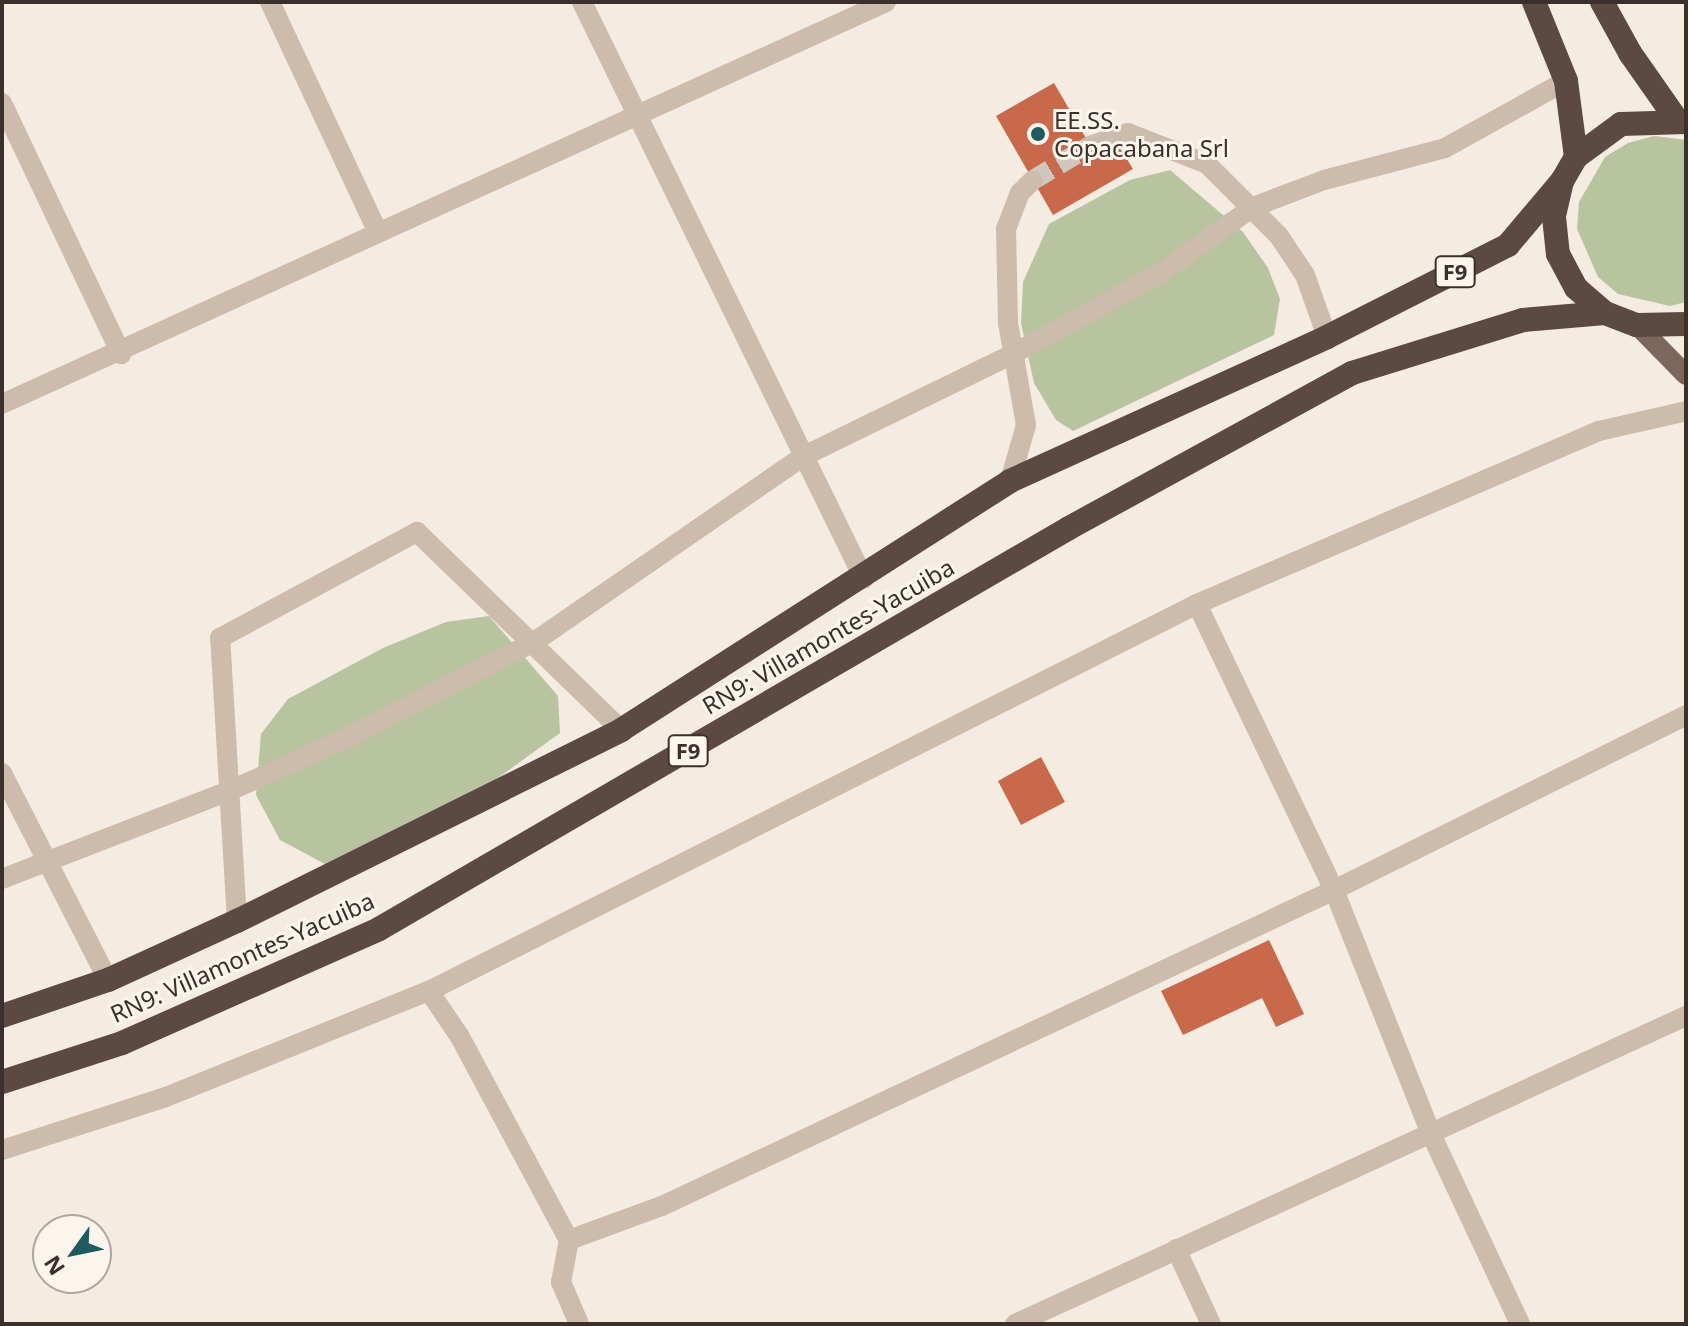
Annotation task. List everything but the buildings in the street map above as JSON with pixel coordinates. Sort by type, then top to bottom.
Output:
[{"type":"highway","points":[[1534,2],[1566,81],[1576,157]]},
{"type":"highway","name":"F9","points":[[1602,2],[1630,53],[1682,121]]},
{"type":"highway","name":"F9","points":[[1682,121],[1621,124],[1576,157],[1562,181],[1554,217],[1558,254],[1576,288],[1605,313],[1637,325],[1686,324]]},
{"type":"highway","name":"RN9: Villamontes-Yacuiba","points":[[2,1016],[108,980],[237,921],[621,730],[864,579],[1010,481],[1327,337],[1508,245],[1562,181]]},
{"type":"highway","name":"RN9: Villamontes-Yacuiba","points":[[2,1082],[122,1043],[379,929],[1055,536],[1352,373],[1523,320],[1605,313]]},
{"type":"main road","points":[[1637,325],[1686,375]]},
{"type":"street","points":[[270,2],[377,230]]},
{"type":"street","points":[[582,2],[864,579]]},
{"type":"street","points":[[2,404],[121,354],[377,230],[886,2]]},
{"type":"street","points":[[2,879],[46,859],[229,791],[534,642],[804,456],[1013,354],[1161,273],[1253,207],[1324,180],[1445,148],[1566,81]]},
{"type":"street","points":[[2,103],[121,354]]},
{"type":"street","points":[[1090,146],[1115,133],[1160,142],[1207,164],[1253,207],[1305,275],[1327,337]]},
{"type":"street","points":[[1010,481],[1026,425],[1013,354],[1003,269],[1006,229],[1020,193],[1033,180]]},
{"type":"street","points":[[2,1150],[166,1097],[429,991],[1197,604],[1599,431],[1686,411]]},
{"type":"street","points":[[237,921],[220,638],[417,532],[534,642],[621,730]]},
{"type":"street","points":[[1197,604],[1334,890],[1432,1136],[1520,1324]]},
{"type":"street","points":[[569,1240],[662,1206],[1334,890],[1686,715]]},
{"type":"street","points":[[2,773],[108,980]]},
{"type":"street","points":[[429,991],[460,1037],[569,1240],[561,1282],[579,1324]]},
{"type":"street","points":[[1015,1324],[1432,1136],[1686,1016]]},
{"type":"street","points":[[1176,1249],[1211,1324]]},
{"type":"green space","points":[[1654,136],[1686,140],[1686,302],[1670,306],[1618,294],[1598,277],[1577,229],[1579,202],[1605,157],[1628,143]]},
{"type":"green space","points":[[1170,170],[1243,232],[1268,268],[1280,299],[1274,335],[1073,431],[1056,420],[1034,383],[1021,323],[1023,282],[1049,224],[1130,180]]},
{"type":"green space","points":[[489,616],[558,696],[560,733],[480,791],[325,864],[280,840],[256,795],[261,734],[288,699],[383,648],[446,622]]},
{"type":"tunnel","points":[[1033,180],[1090,146]]},
{"type":"place","name":"EE.SS. Copacabana Srl","points":[[1038,134]]}]
